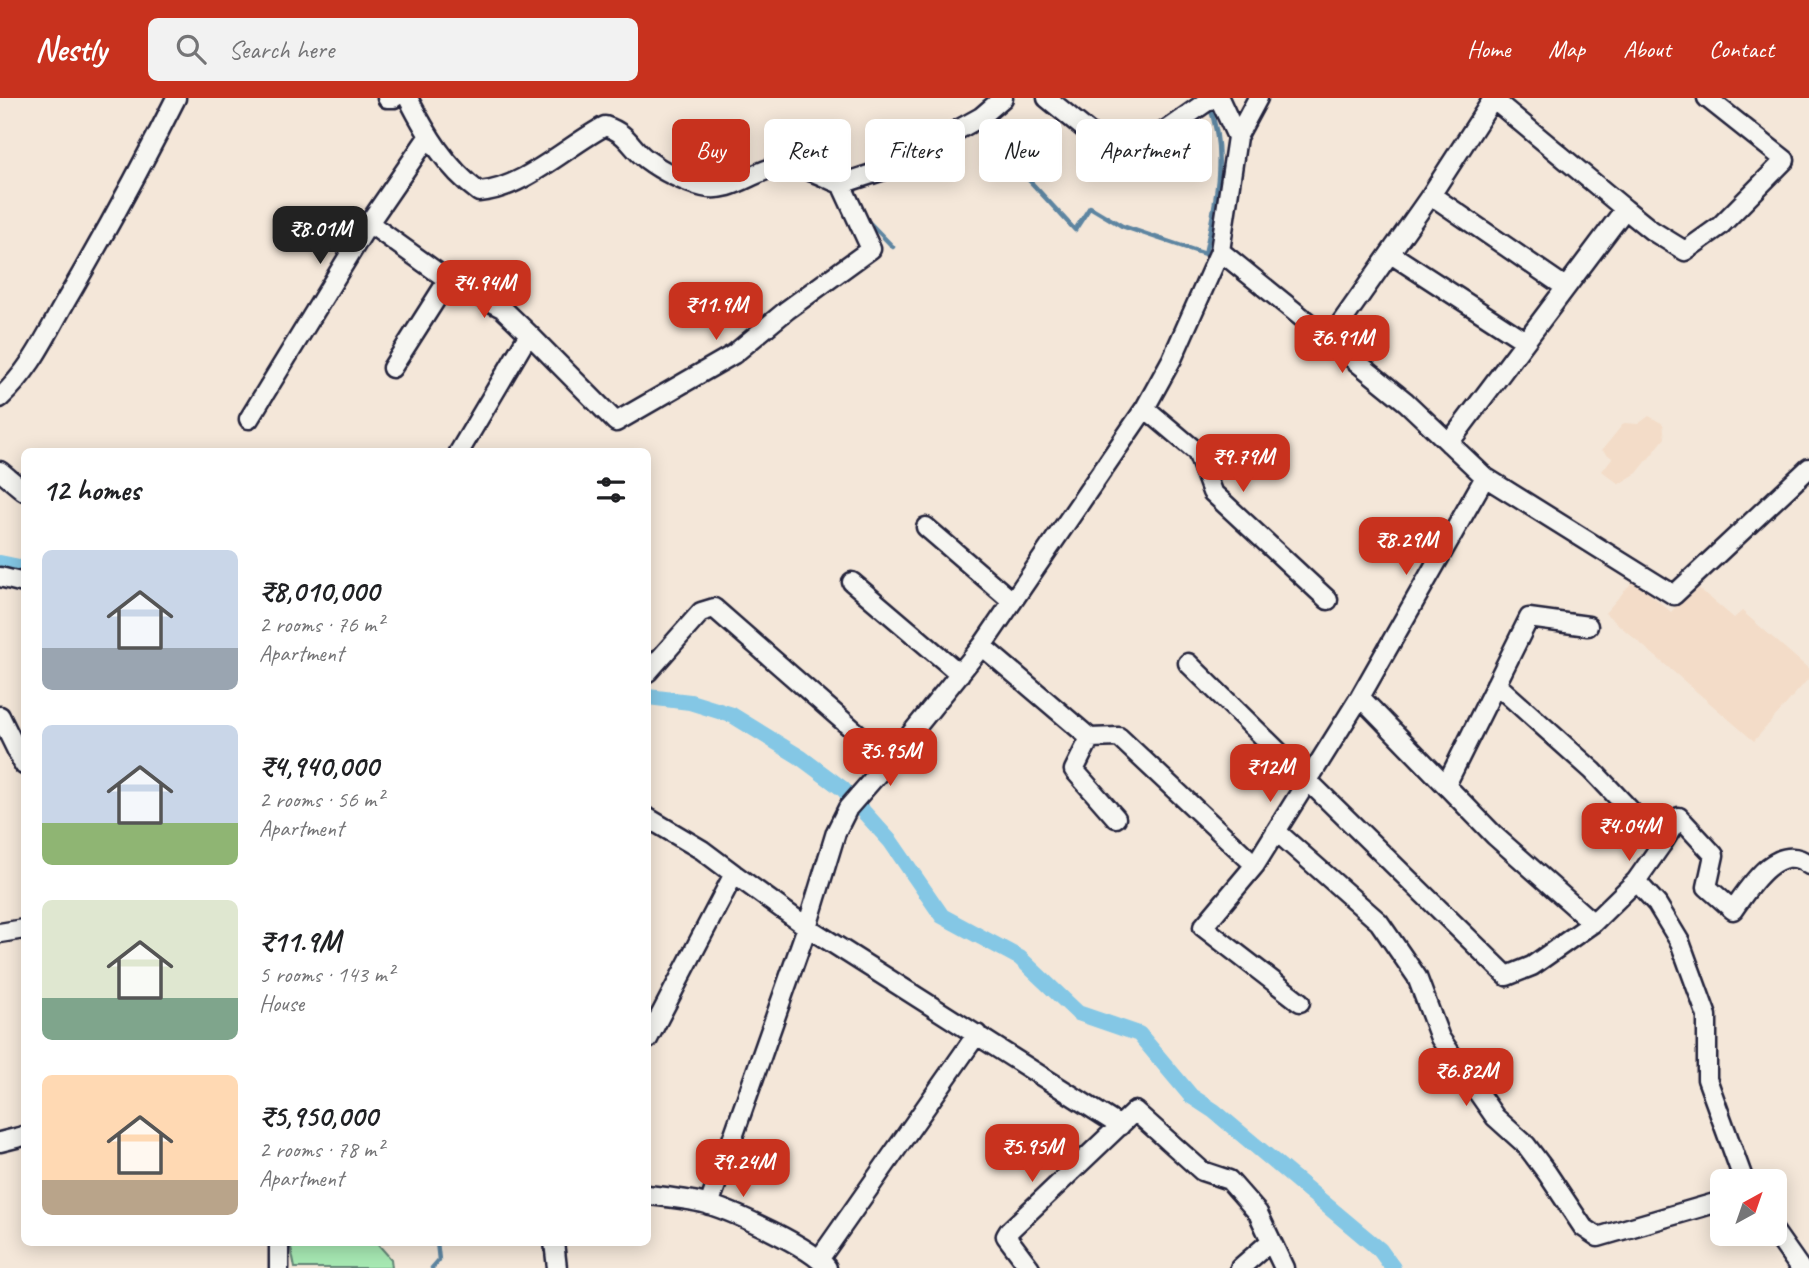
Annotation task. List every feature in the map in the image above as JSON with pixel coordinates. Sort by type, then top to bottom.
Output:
[{"type":"street","points":[[0,398],[38,356],[70,293],[104,238],[176,98]]},
{"type":"street","points":[[387,98],[394,98]]},
{"type":"street","points":[[408,98],[428,137],[464,181],[479,192],[494,191],[577,146],[605,126],[618,130],[633,142],[644,157],[672,174],[707,188],[725,187],[780,166],[807,170],[841,184],[887,170],[981,117],[1003,98]]},
{"type":"street","points":[[1047,98],[1123,160],[1212,98]]},
{"type":"street","points":[[1219,98],[1237,137]]},
{"type":"street","points":[[709,1205],[807,927],[836,832],[848,808],[982,646],[1146,408],[1172,359],[1220,251],[1237,137],[1258,98]]},
{"type":"street","points":[[1329,340],[1391,254],[1493,99],[1651,230],[1685,251],[1720,226],[1785,160],[1707,98]]},
{"type":"street","points":[[249,419],[369,223],[428,137]]},
{"type":"street","points":[[369,223],[448,280],[502,308],[617,422],[734,354],[787,310],[871,249],[841,184]]},
{"type":"street","points":[[1431,195],[1565,287]]},
{"type":"street","points":[[1449,443],[1625,209]]},
{"type":"street","points":[[1220,251],[1406,402],[1485,477],[1674,595],[1806,470],[1809,453]]},
{"type":"street","points":[[1391,254],[1525,341]]},
{"type":"street","points":[[392,368],[448,280]]},
{"type":"street","points":[[461,448],[529,334]]},
{"type":"street","points":[[1146,408],[1197,452],[1212,492],[1328,600]]},
{"type":"street","points":[[0,471],[21,489]]},
{"type":"street","points":[[1300,1002],[1203,927],[1255,865],[1309,779],[1360,697],[1485,477]]},
{"type":"street","points":[[926,527],[1012,601]]},
{"type":"street","points":[[0,577],[21,582]]},
{"type":"street","points":[[852,582],[960,674]]},
{"type":"street","points":[[651,669],[701,612],[714,608],[889,761]]},
{"type":"street","points":[[1446,785],[1529,618],[1588,626]]},
{"type":"street","points":[[982,646],[1090,738],[1119,737],[1255,865]]},
{"type":"street","points":[[1188,663],[1507,976],[1532,966],[1592,923],[1636,881],[1679,817],[1714,855],[1707,887],[1733,910],[1761,872],[1774,863],[1802,859],[1809,865]]},
{"type":"street","points":[[1496,684],[1593,771],[1662,844]]},
{"type":"street","points":[[1360,697],[1495,836],[1592,923]]},
{"type":"street","points":[[0,716],[21,759]]},
{"type":"street","points":[[1090,738],[1074,770],[1116,818]]},
{"type":"street","points":[[651,820],[702,850],[807,927],[1120,1126]]},
{"type":"street","points":[[1276,831],[1379,922],[1417,977],[1440,1038],[1495,1117],[1526,1146],[1547,1173],[1583,1227],[1598,1237],[1710,1204]]},
{"type":"street","points":[[651,1033],[734,874]]},
{"type":"street","points":[[1636,881],[1657,904],[1680,942],[1707,1016],[1707,1079],[1740,1169]]},
{"type":"street","points":[[0,933],[21,930]]},
{"type":"street","points":[[651,1195],[709,1205],[823,1263],[977,1034]]},
{"type":"street","points":[[1030,1268],[1009,1243],[1006,1236],[1009,1231],[1135,1111],[1202,1171],[1229,1180],[1258,1213],[1284,1268]]},
{"type":"street","points":[[0,1142],[21,1137]]},
{"type":"street","points":[[1240,1268],[1271,1241]]},
{"type":"street","points":[[1787,1245],[1801,1261]]},
{"type":"street","points":[[279,1246],[279,1268]]},
{"type":"street","points":[[554,1246],[557,1268]]},
{"type":"shaded area","points":[[1649,416],[1663,424],[1665,438],[1637,473],[1619,484],[1602,471],[1612,458],[1602,450],[1624,423],[1638,424]]},
{"type":"shaded area","points":[[1634,580],[1671,612],[1695,585],[1734,618],[1742,611],[1809,669],[1809,678],[1754,741],[1605,613]]},
{"type":"green space","points":[[291,1246],[380,1246],[391,1259],[392,1268],[295,1268]]},
{"type":"waterway","points":[[1031,182],[1075,230],[1090,207],[1122,226],[1205,254],[1216,198],[1219,161],[1215,123],[1209,105]]},
{"type":"waterway","points":[[865,218],[893,247]]},
{"type":"waterway","points":[[0,563],[21,567]]},
{"type":"waterway","points":[[651,697],[690,702],[732,715],[800,757],[843,789],[891,842],[942,916],[1020,958],[1078,1013],[1139,1034],[1191,1096],[1214,1111],[1380,1250],[1393,1268]]},
{"type":"waterway","points":[[432,1268],[439,1260],[437,1246]]}]
